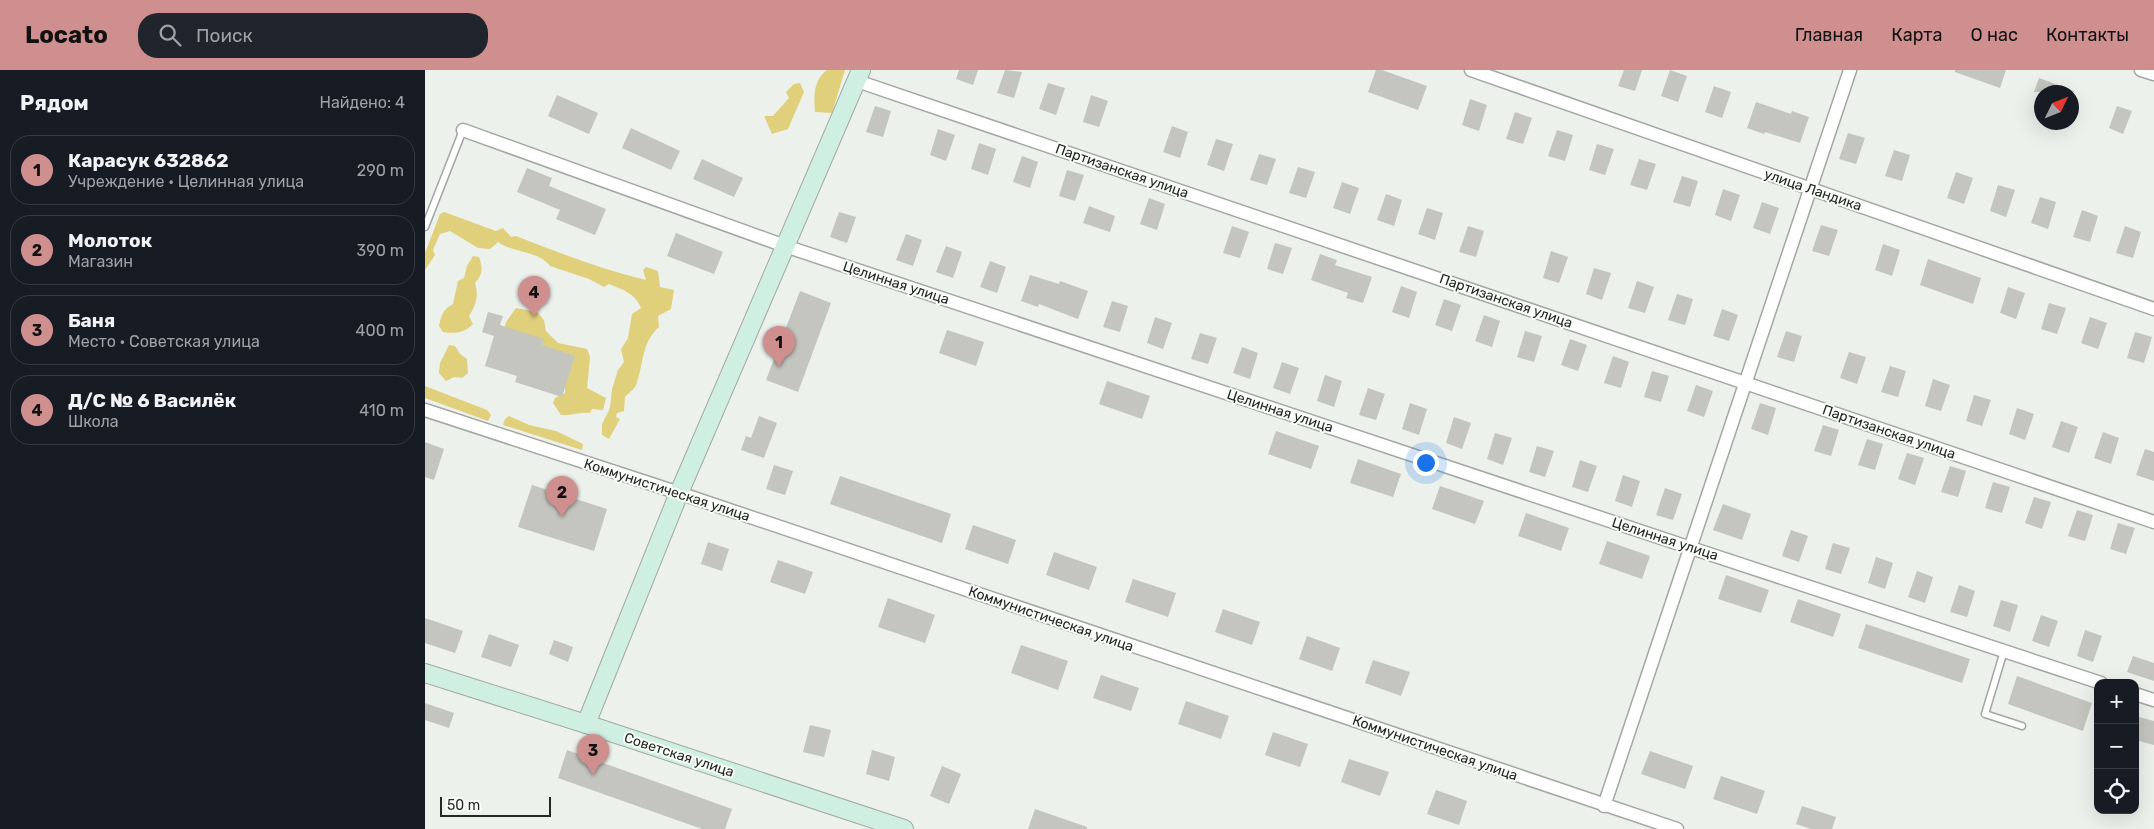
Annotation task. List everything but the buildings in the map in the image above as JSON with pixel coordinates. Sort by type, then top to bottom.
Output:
[{"type":"street","name":"улица Ландика","points":[[1471,70],[2154,309]]},
{"type":"street","points":[[1605,806],[1850,70]]},
{"type":"street","points":[[2141,70],[2154,74]]},
{"type":"street","points":[[586,724],[679,493],[859,76]]},
{"type":"street","name":"Партизанская улица","points":[[859,76],[2154,522]]},
{"type":"street","name":"Целинная улица","points":[[463,130],[785,246],[2094,681]]},
{"type":"street","name":"Коммунистическая улица","points":[[425,410],[679,493],[1677,829]]},
{"type":"street","name":"Советская улица","points":[[425,673],[905,829]]},
{"type":"street","points":[[2139,695],[2154,700]]},
{"type":"lane","points":[[425,227],[463,130]]},
{"type":"lane","points":[[2004,651],[1985,714],[2022,726]]},
{"type":"shaded area","points":[[827,70],[845,70],[832,113],[815,112],[817,84],[822,74]]},
{"type":"shaded area","points":[[800,83],[804,92],[788,129],[772,134],[764,116],[773,116],[789,98],[786,92],[794,84]]},
{"type":"shaded area","points":[[444,212],[496,231],[503,228],[511,237],[516,236],[629,276],[646,280],[643,270],[646,267],[658,271],[660,287],[674,290],[671,309],[658,316],[659,327],[653,333],[646,347],[636,385],[625,397],[624,411],[617,413],[616,417],[620,419],[609,439],[602,435],[602,424],[610,408],[612,389],[618,370],[624,362],[621,349],[628,338],[632,314],[641,308],[639,303],[619,288],[609,284],[604,287],[589,279],[550,266],[532,254],[504,246],[498,242],[490,249],[478,248],[450,231],[440,234],[433,250],[435,255],[425,270],[425,253],[440,214]]},
{"type":"shaded area","points":[[473,256],[479,257],[482,268],[480,277],[475,283],[476,300],[469,316],[473,324],[459,332],[443,332],[439,326],[442,316],[447,308],[453,304],[458,281],[464,278],[467,266]]},
{"type":"shaded area","points":[[516,308],[537,312],[544,320],[546,331],[558,343],[587,349],[590,357],[587,388],[606,398],[603,410],[592,409],[590,413],[561,415],[553,403],[555,398],[565,393],[565,383],[503,335],[506,322]]},
{"type":"shaded area","points":[[449,345],[455,346],[460,354],[467,359],[468,373],[462,378],[454,377],[446,381],[439,373],[440,363]]},
{"type":"shaded area","points":[[425,386],[487,410],[491,415],[488,421],[425,398]]},
{"type":"shaded area","points":[[509,416],[529,425],[556,431],[583,444],[582,450],[503,425],[505,419]]},
{"type":"place","name":"Д/С № 6 Василёк","points":[[534,317]]},
{"type":"place","name":"Карасук 632862","points":[[779,367]]},
{"type":"place","name":"Молоток","points":[[562,517]]},
{"type":"place","name":"Баня","points":[[593,775]]}]
